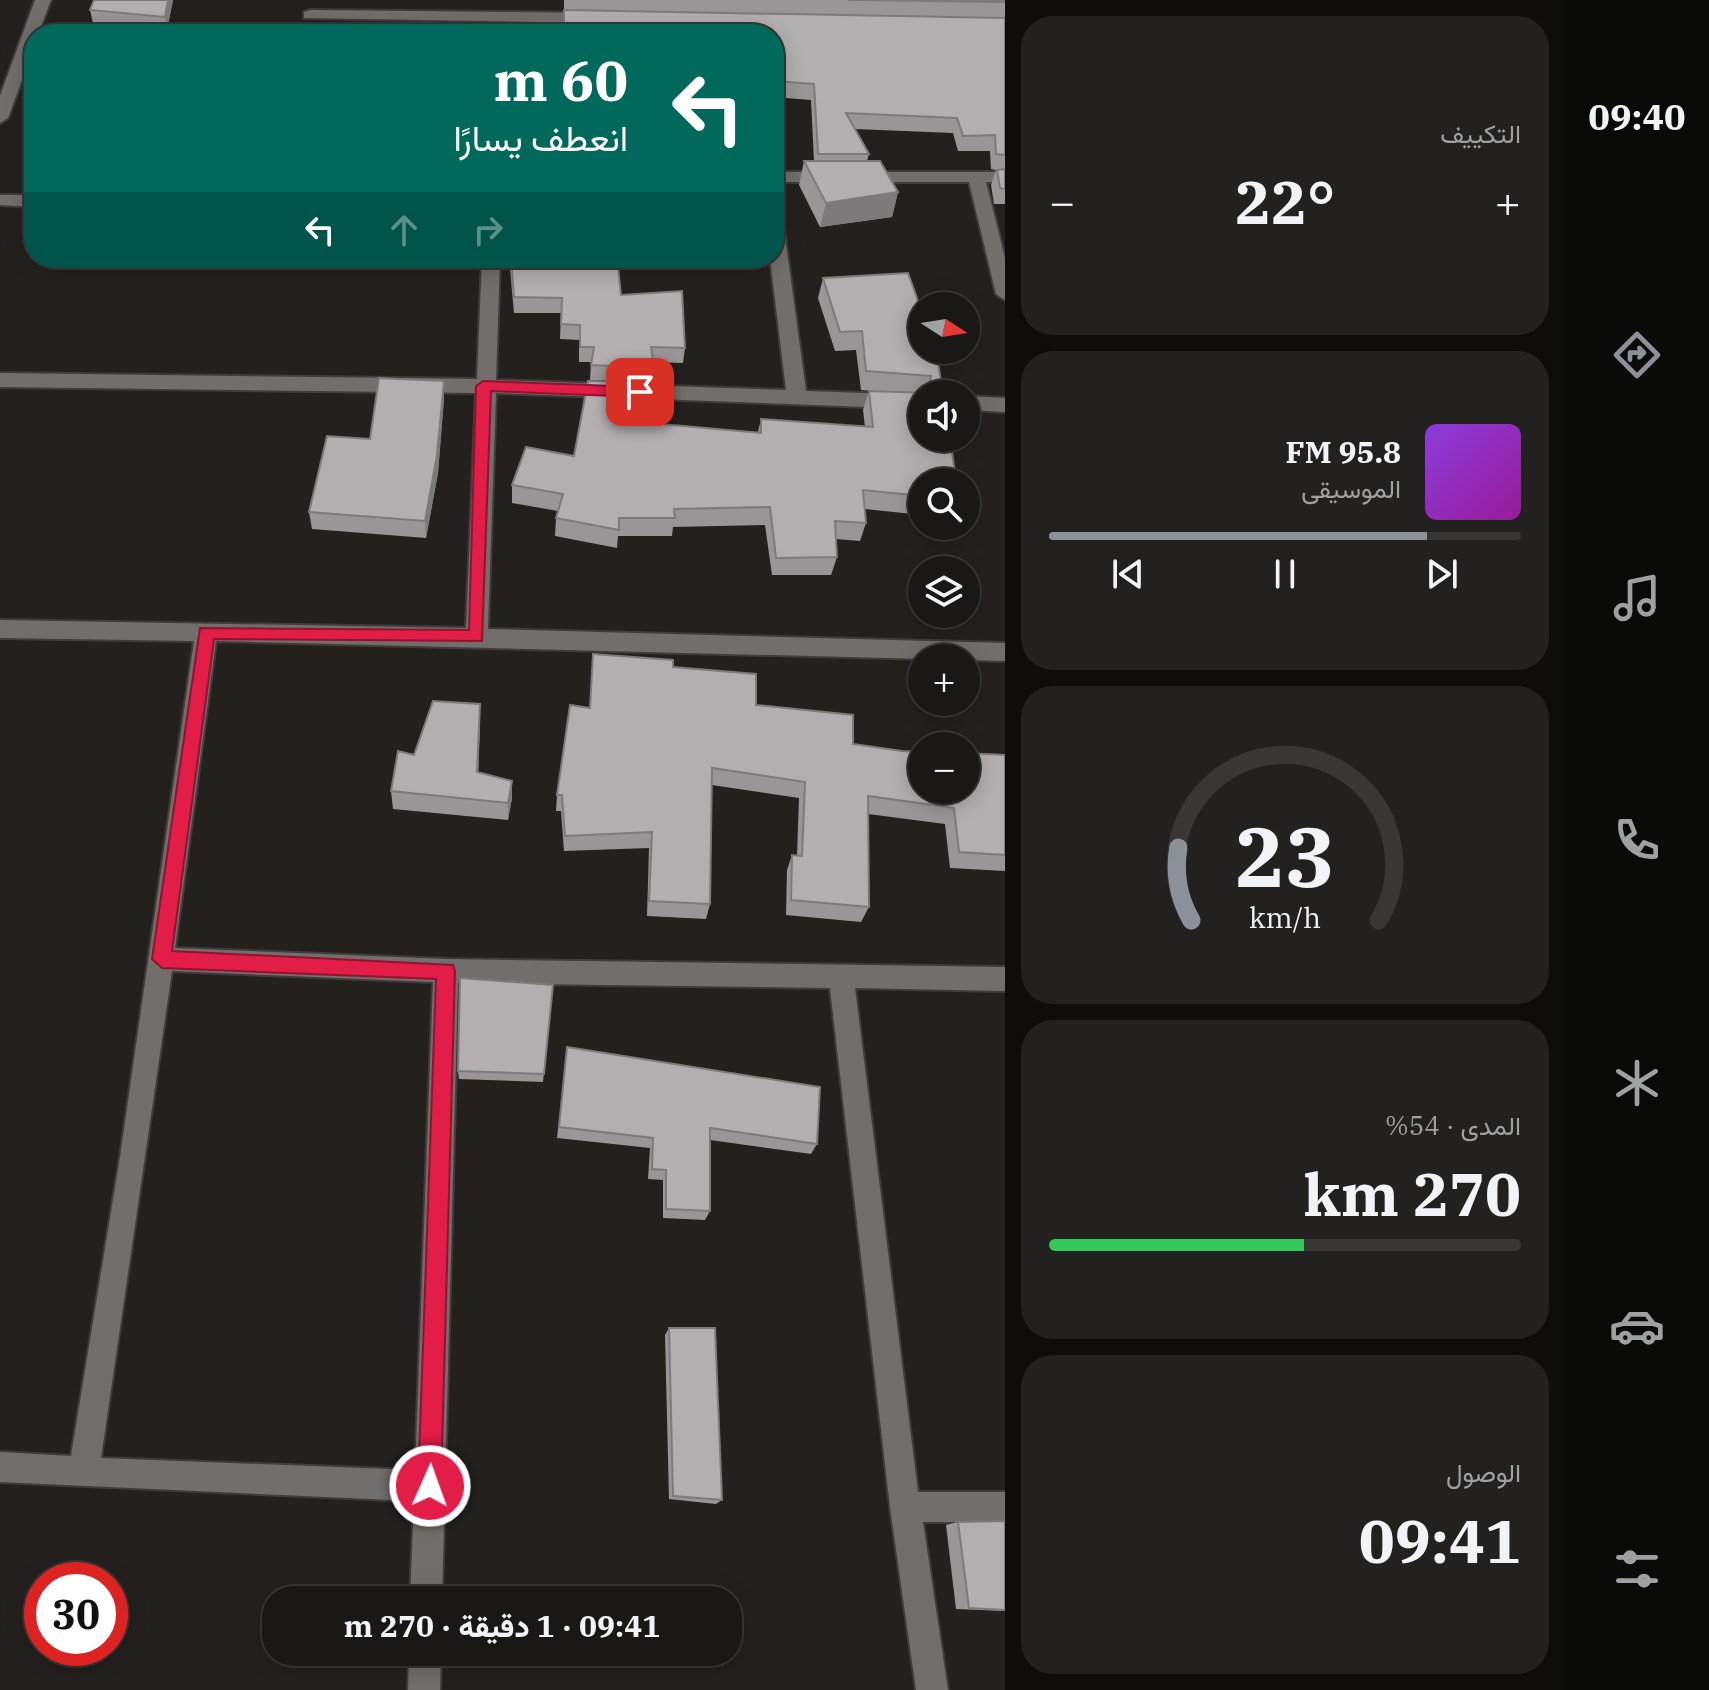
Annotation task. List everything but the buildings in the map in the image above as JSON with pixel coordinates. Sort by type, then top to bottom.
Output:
[{"type":"street","points":[[34,24],[43,0]]},
{"type":"street","points":[[312,7],[507,17],[619,18]]},
{"type":"street","points":[[507,17],[507,24]]},
{"type":"street","points":[[0,118],[24,52]]},
{"type":"street","points":[[784,177],[1005,177]]},
{"type":"street","points":[[976,177],[1005,294]]},
{"type":"street","points":[[0,200],[24,201]]},
{"type":"street","points":[[477,637],[483,386],[490,268]]},
{"type":"street","points":[[780,268],[797,398]]},
{"type":"street","points":[[0,380],[483,386],[908,402]]},
{"type":"street","points":[[980,404],[1005,405]]},
{"type":"street","points":[[0,629],[477,637],[1005,652]]},
{"type":"street","points":[[84,1472],[162,959],[206,633]]},
{"type":"street","points":[[162,959],[446,971],[841,974],[1005,979]]},
{"type":"street","points":[[426,1586],[446,971]]},
{"type":"street","points":[[841,974],[905,1507],[932,1690]]},
{"type":"street","points":[[0,1467],[430,1486]]},
{"type":"street","points":[[905,1507],[1005,1507]]},
{"type":"street","points":[[424,1690],[425,1666]]},
{"type":"route","points":[[430,1486],[446,971],[162,959],[206,633],[477,637],[483,386],[640,392]]}]
